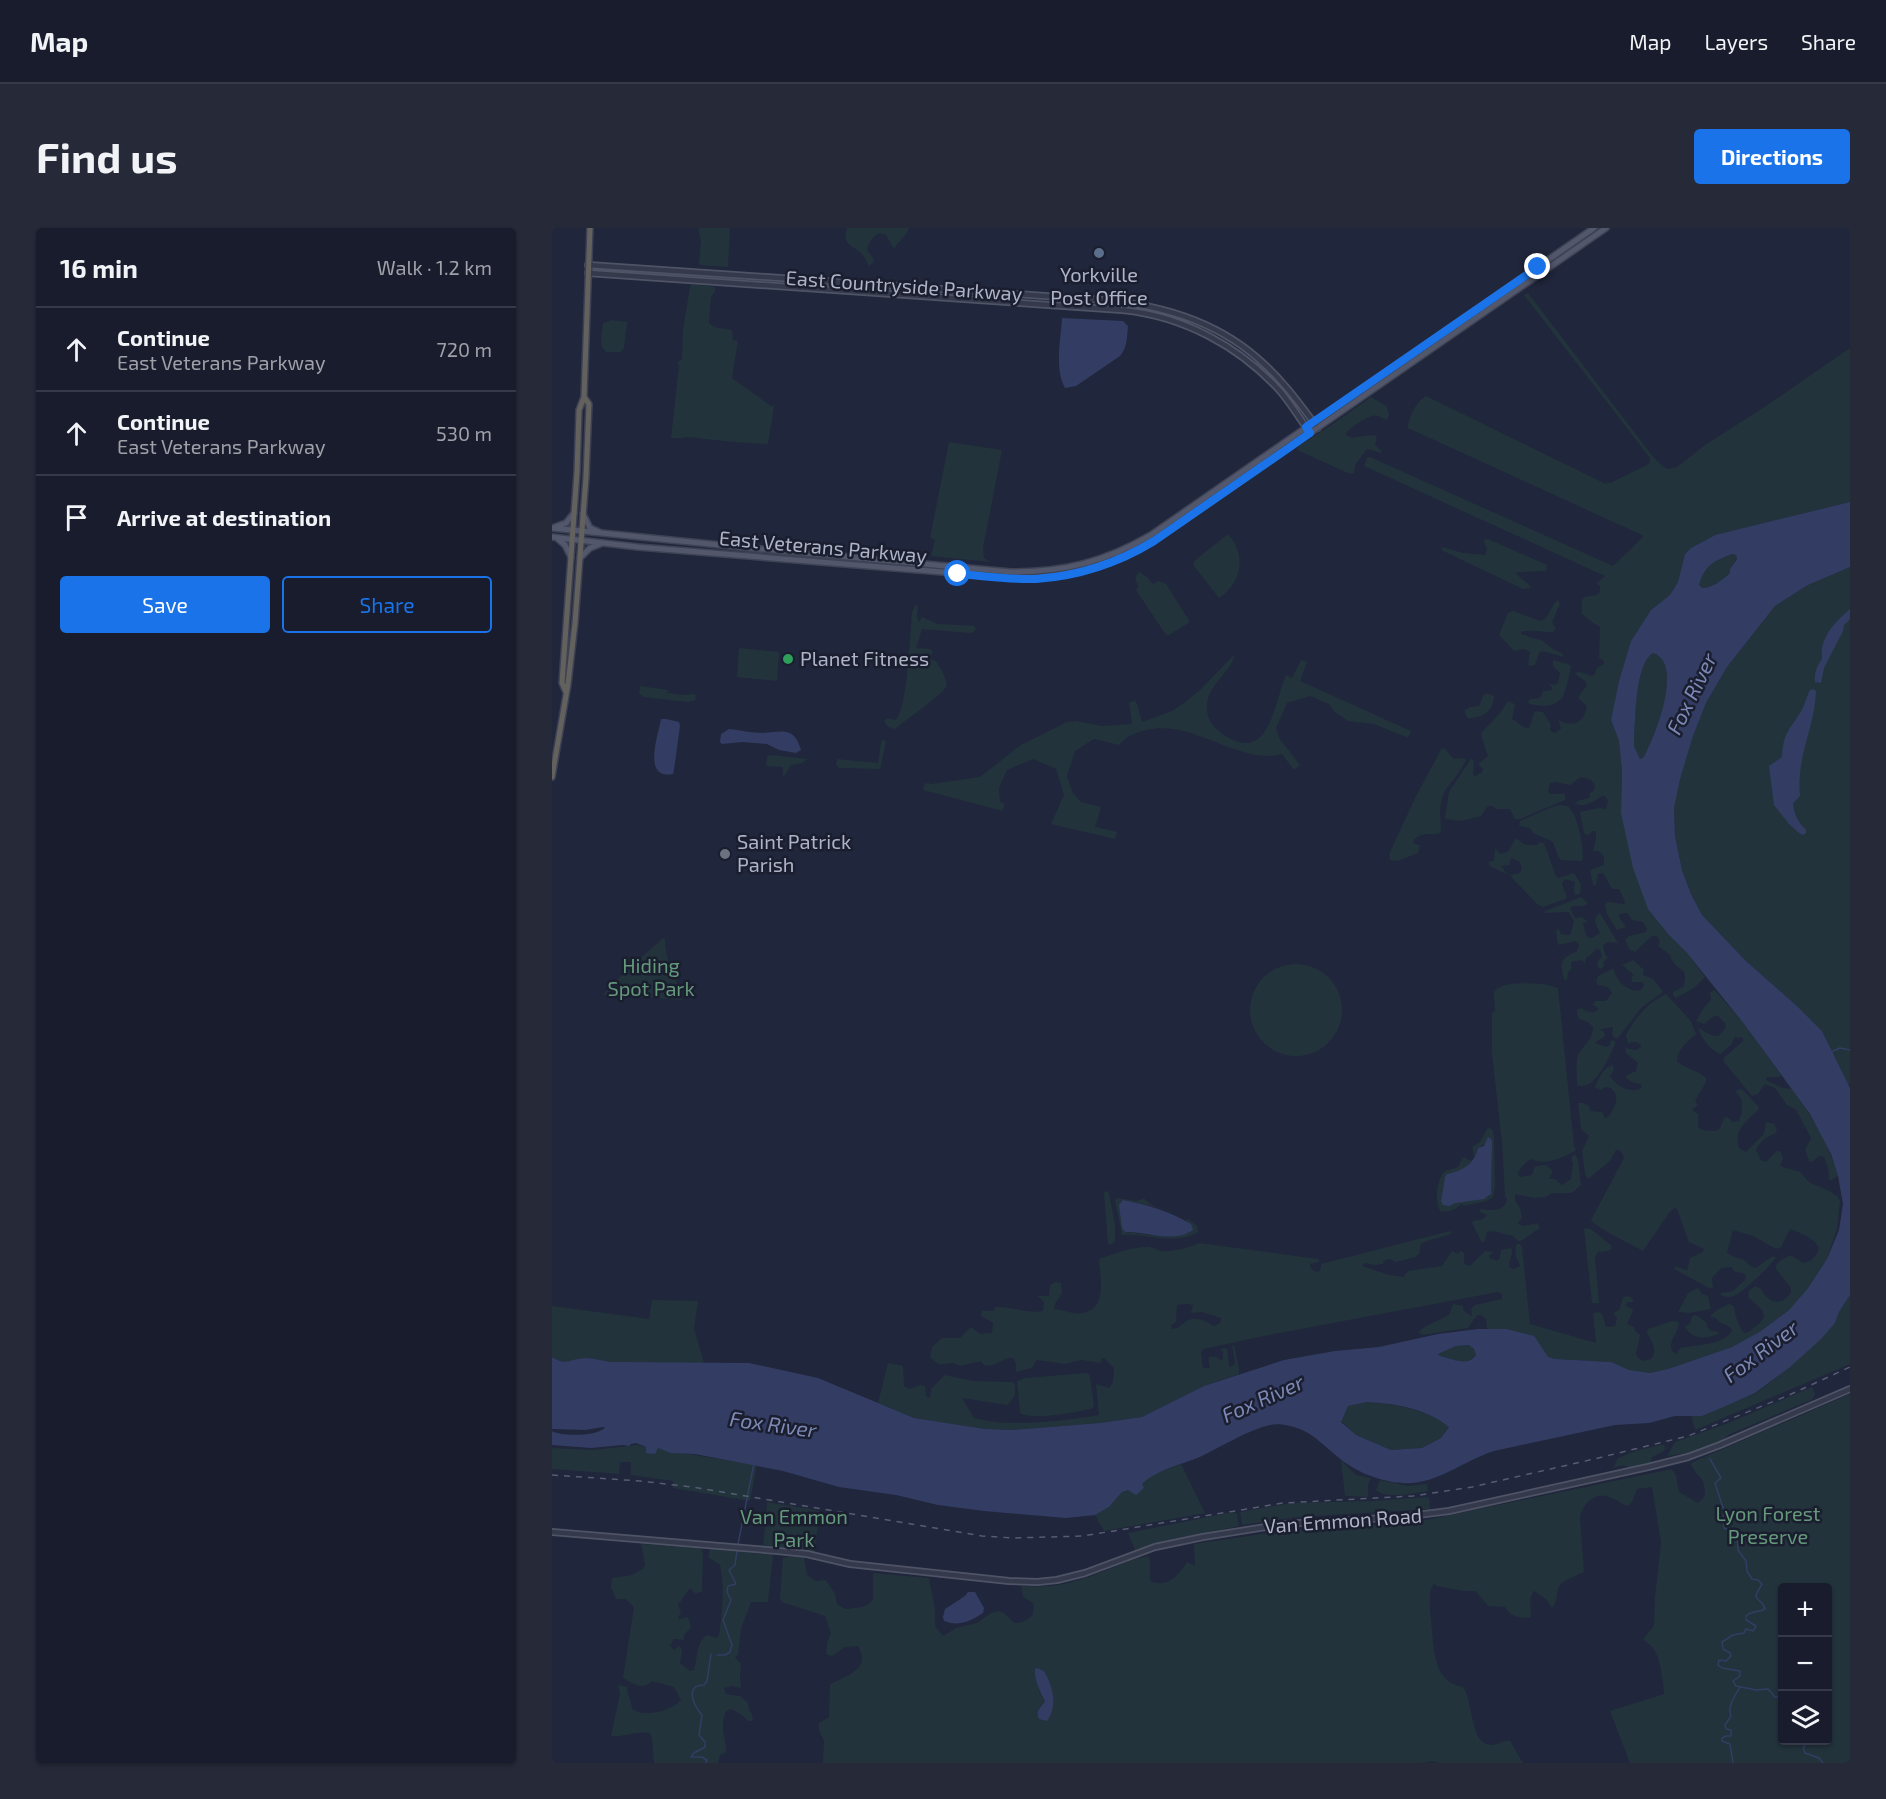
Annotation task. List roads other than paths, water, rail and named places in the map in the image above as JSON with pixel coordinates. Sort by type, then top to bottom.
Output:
[{"type":"highway","points":[[566,692],[562,683],[579,410],[584,397],[590,228]]},
{"type":"highway","points":[[552,777],[568,684],[580,558],[589,404],[584,397]]},
{"type":"main road","name":"East Veterans Parkway","points":[[554,537],[1016,579],[1063,576],[1109,564],[1144,548],[1308,430],[1313,422],[1594,228]]},
{"type":"main road","name":"East Veterans Parkway","points":[[553,528],[992,570],[1031,572],[1089,563],[1121,552],[1151,535],[1308,430],[1318,428],[1606,228]]},
{"type":"main road","points":[[553,528],[566,523],[574,513]]},
{"type":"main road","points":[[583,514],[590,528],[603,534]]},
{"type":"main road","points":[[554,537],[565,545],[571,558]]},
{"type":"main road","points":[[580,558],[590,548],[604,543]]},
{"type":"street","name":"East Countryside Parkway","points":[[588,265],[1117,301],[1168,310],[1203,323],[1242,346],[1264,363],[1318,428]]},
{"type":"street","name":"East Countryside Parkway","points":[[588,273],[1129,310],[1178,322],[1227,345],[1257,368],[1280,392],[1308,430]]},
{"type":"street","points":[[811,288],[812,280]]},
{"type":"street","points":[[876,293],[877,284]]},
{"type":"street","name":"Van Emmon Road","points":[[552,1532],[778,1551],[850,1564],[1009,1581],[1057,1580],[1085,1573],[1155,1547],[1203,1537],[1285,1524],[1442,1513],[1648,1467],[1720,1445],[1850,1389]]},
{"type":"water","points":[[1062,318],[1123,321],[1128,326],[1125,346],[1120,356],[1076,386],[1065,388],[1059,363]]},
{"type":"water","name":"Fox River","points":[[1850,502],[1850,567],[1808,585],[1775,606],[1727,667],[1706,703],[1693,736],[1674,808],[1675,836],[1682,870],[1702,915],[1746,961],[1822,1031],[1850,1088],[1850,1295],[1835,1323],[1789,1368],[1755,1393],[1702,1416],[1675,1416],[1649,1423],[1615,1425],[1494,1451],[1445,1474],[1420,1482],[1392,1482],[1370,1476],[1344,1462],[1307,1433],[1286,1425],[1270,1425],[1253,1430],[1204,1455],[1156,1474],[1142,1484],[1144,1488],[1136,1495],[1128,1490],[1122,1492],[1109,1507],[1095,1515],[1066,1518],[938,1505],[896,1495],[839,1487],[783,1471],[695,1454],[671,1453],[658,1448],[655,1454],[646,1453],[646,1447],[636,1443],[629,1446],[591,1448],[552,1445],[552,1431],[579,1435],[594,1433],[605,1428],[552,1429],[552,1357],[566,1362],[592,1358],[611,1362],[749,1363],[818,1378],[914,1418],[985,1429],[1013,1430],[1142,1417],[1204,1386],[1284,1360],[1335,1351],[1379,1347],[1438,1334],[1478,1329],[1506,1329],[1534,1336],[1548,1357],[1555,1359],[1611,1362],[1629,1370],[1650,1373],[1732,1347],[1761,1331],[1789,1310],[1808,1288],[1827,1259],[1839,1230],[1843,1204],[1838,1176],[1831,1154],[1810,1114],[1744,1024],[1648,909],[1633,868],[1621,813],[1622,771],[1619,741],[1611,720],[1619,681],[1631,641],[1651,610],[1670,595],[1678,582],[1685,554],[1691,548],[1715,535]],"holes":[[[1732,554],[1736,555],[1737,559],[1730,573],[1721,581],[1702,588],[1699,585],[1701,578],[1707,568]],[[1653,653],[1662,660],[1666,671],[1667,686],[1654,735],[1643,758],[1640,759],[1634,746],[1636,704],[1640,679],[1647,659]],[[1469,1345],[1474,1349],[1476,1355],[1469,1361],[1460,1361],[1438,1354],[1456,1346]],[[1367,1402],[1399,1406],[1430,1415],[1449,1427],[1441,1438],[1422,1448],[1391,1450],[1356,1435],[1341,1422],[1348,1406]]]},
{"type":"water","points":[[1850,609],[1850,619],[1844,625],[1824,668],[1821,683],[1815,682],[1815,673],[1822,659],[1826,637]]},
{"type":"water","points":[[1810,690],[1816,691],[1815,704],[1803,755],[1799,781],[1800,796],[1793,803],[1797,818],[1806,830],[1803,835],[1789,824],[1774,805],[1769,766],[1782,757],[1787,734],[1802,710]]},
{"type":"water","points":[[661,719],[679,722],[680,726],[673,774],[663,774],[655,764],[655,745]]},
{"type":"water","points":[[729,729],[759,733],[786,732],[795,737],[801,750],[796,753],[779,750],[767,744],[742,742],[722,744],[721,734]]},
{"type":"water","points":[[1488,1137],[1492,1143],[1491,1194],[1484,1199],[1449,1206],[1443,1205],[1441,1201],[1445,1177],[1447,1174],[1463,1169],[1471,1162],[1478,1148],[1484,1146]]},
{"type":"water","points":[[1123,1200],[1175,1215],[1191,1224],[1193,1230],[1168,1237],[1125,1232],[1122,1228],[1119,1205]]},
{"type":"water","points":[[968,1592],[975,1592],[984,1608],[983,1613],[965,1622],[944,1621],[945,1609]]},
{"type":"water","points":[[1035,1669],[1044,1671],[1052,1689],[1053,1703],[1047,1721],[1039,1719],[1038,1716],[1039,1709],[1045,1701],[1036,1681]]},
{"type":"waterway","points":[[1831,1052],[1840,1048],[1850,1050]]},
{"type":"waterway","points":[[1710,1459],[1721,1478],[1715,1483],[1724,1511],[1724,1528],[1737,1536],[1738,1550],[1746,1561],[1747,1571],[1752,1579],[1762,1584],[1756,1597],[1765,1609],[1746,1616],[1746,1620],[1756,1626],[1753,1631],[1746,1629],[1744,1633],[1733,1635],[1722,1642],[1723,1649],[1731,1656],[1726,1661],[1719,1660],[1718,1665],[1722,1668],[1740,1671],[1740,1676],[1733,1681],[1736,1686],[1756,1690],[1768,1689],[1775,1697],[1778,1697]]},
{"type":"waterway","points":[[738,1544],[754,1463]]},
{"type":"waterway","points":[[717,1655],[730,1652],[732,1645],[723,1620],[731,1600],[727,1592],[728,1586],[736,1584],[729,1570],[735,1565],[737,1551]]},
{"type":"waterway","points":[[706,1763],[707,1760],[702,1757],[691,1757],[705,1747],[705,1742],[699,1735],[702,1715],[696,1707],[692,1692],[694,1688],[704,1685],[707,1681],[711,1654]]},
{"type":"waterway","points":[[1733,1763],[1730,1744],[1722,1741],[1722,1738],[1731,1736],[1731,1730],[1726,1729],[1725,1725],[1731,1716],[1731,1705],[1740,1687]]},
{"type":"waterway","points":[[1805,1745],[1803,1748],[1805,1753],[1819,1758],[1823,1763]]},
{"type":"railway","points":[[552,1475],[692,1487],[982,1536],[1013,1538],[1083,1536],[1283,1503],[1413,1496],[1472,1487],[1688,1436],[1787,1396],[1850,1367]]},
{"type":"place","name":"Yorkville Post Office","points":[[1099,253]]},
{"type":"place","name":"Planet Fitness","points":[[788,659]]},
{"type":"place","name":"Saint Patrick Parish","points":[[725,854]]},
{"type":"park label","name":"Hiding Spot Park","points":[[651,978]]},
{"type":"park label","name":"Lyon Forest Preserve","points":[[1768,1526]]},
{"type":"park label","name":"Van Emmon Park","points":[[794,1528]]}]
